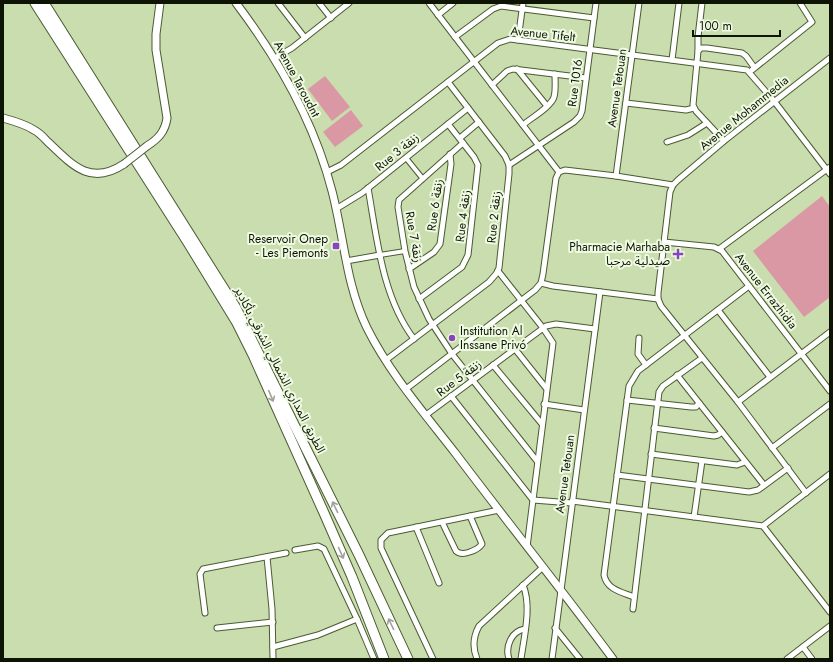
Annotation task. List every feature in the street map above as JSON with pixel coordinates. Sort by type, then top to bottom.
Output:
[{"type":"highway","name":"الطريق المداري الشمالي الشرقي بأكادير","points":[[36,3],[191,247],[237,323],[253,355],[324,513],[352,577],[384,659]]},
{"type":"highway","name":"الطريق المداري الشمالي الشرقي بأكادير","points":[[44,3],[236,308],[359,555],[408,659]]},
{"type":"street","points":[[3,118],[34,129],[64,157],[85,172],[104,174],[115,170],[124,164],[156,140],[162,134],[166,126],[167,118],[156,50],[156,34],[160,3]]},
{"type":"street","name":"Avenue Taroudnt","points":[[236,3],[275,58],[305,114],[327,172],[355,298],[368,330],[406,389],[613,659]]},
{"type":"street","points":[[278,3],[305,38]]},
{"type":"street","points":[[319,3],[331,18]]},
{"type":"street","points":[[275,58],[292,48],[349,3]]},
{"type":"street","points":[[429,3],[559,172]]},
{"type":"street","points":[[438,15],[453,3]]},
{"type":"street","name":"Rue 1016","points":[[539,146],[578,118],[582,111],[596,3]]},
{"type":"street","name":"Avenue Tetouan","points":[[616,176],[639,3]]},
{"type":"street","points":[[672,60],[679,3]]},
{"type":"street","points":[[702,3],[693,102],[694,108],[724,141]]},
{"type":"street","points":[[719,249],[829,170],[750,72],[754,67],[812,22],[800,3]]},
{"type":"street","points":[[455,37],[500,5],[523,6],[594,18]]},
{"type":"street","points":[[518,40],[523,6]]},
{"type":"street","name":"Avenue Tifelt","points":[[327,172],[341,165],[501,42],[510,39],[745,69],[750,72]]},
{"type":"street","points":[[698,51],[702,48],[707,48],[742,53],[754,67]]},
{"type":"street","name":"Avenue Mohammedia","points":[[674,185],[724,141],[830,58]]},
{"type":"street","points":[[492,85],[508,71],[517,69],[586,78]]},
{"type":"street","points":[[517,69],[547,106]]},
{"type":"street","points":[[523,125],[551,103],[554,97],[555,74]]},
{"type":"street","points":[[448,82],[505,156],[508,165],[539,146]]},
{"type":"street","points":[[626,103],[686,110],[694,108]]},
{"type":"street","name":"Rue 3 زنقة","points":[[336,209],[368,188],[468,108]]},
{"type":"street","name":"Rue 7 زنقة","points":[[452,354],[432,325],[414,287],[405,251],[399,202],[400,198],[450,154],[479,122]]},
{"type":"street","points":[[667,142],[688,135],[707,123]]},
{"type":"street","name":"Rue 4 زنقة","points":[[419,299],[462,267],[468,255],[478,167],[476,160],[448,124]]},
{"type":"street","name":"Rue 6 زنقة","points":[[409,268],[434,252],[440,244],[451,164],[450,154]]},
{"type":"street","points":[[406,158],[423,179]]},
{"type":"street","name":"Rue 2 زنقة","points":[[498,272],[506,204],[508,165]]},
{"type":"street","points":[[406,389],[522,301],[541,283],[556,178],[559,172],[565,170],[674,185],[670,192],[658,299],[806,493]]},
{"type":"street","points":[[368,188],[380,255],[387,284],[395,306],[414,339]]},
{"type":"street","name":"Avenue Errazhidia","points":[[664,242],[714,247],[724,253],[830,391]]},
{"type":"street","points":[[346,261],[405,251]]},
{"type":"street","points":[[386,360],[492,280],[498,272],[543,328],[553,343],[546,388],[527,547]]},
{"type":"street","points":[[541,283],[550,286],[658,299]]},
{"type":"street","points":[[634,597],[611,588],[605,579],[613,506],[627,400],[631,381],[638,371],[749,286]]},
{"type":"street","name":"Avenue Tetouan","points":[[552,659],[560,588],[600,292]]},
{"type":"street","points":[[718,310],[770,377]]},
{"type":"street","points":[[543,328],[552,324],[595,329]]},
{"type":"street","name":"Rue 5 زنقة","points":[[426,415],[543,328]]},
{"type":"street","points":[[738,402],[830,332]]},
{"type":"street","points":[[638,338],[638,354],[646,365]]},
{"type":"street","points":[[515,349],[546,388]]},
{"type":"street","points":[[452,354],[538,461]]},
{"type":"street","points":[[633,609],[659,392],[661,388],[702,358]]},
{"type":"street","points":[[493,365],[542,424]]},
{"type":"street","points":[[677,376],[764,485]]},
{"type":"street","points":[[451,396],[533,500],[613,506],[763,526],[830,611]]},
{"type":"street","points":[[627,400],[691,408],[696,407],[699,403]]},
{"type":"street","points":[[544,404],[584,410]]},
{"type":"street","points":[[772,448],[830,404]]},
{"type":"street","points":[[654,428],[714,436],[722,432]]},
{"type":"street","points":[[651,454],[737,465],[745,462]]},
{"type":"street","points":[[694,517],[702,461]]},
{"type":"street","points":[[617,476],[749,492],[758,490],[788,468]]},
{"type":"street","points":[[763,526],[830,474]]},
{"type":"street","points":[[433,659],[380,546],[382,538],[388,533],[499,510]]},
{"type":"street","points":[[442,522],[456,551],[459,554],[462,554],[480,547],[482,544],[470,516]]},
{"type":"street","points":[[416,527],[439,583]]},
{"type":"street","points":[[295,550],[318,546],[324,549],[357,618],[374,659]]},
{"type":"street","points":[[205,614],[200,574],[203,569],[286,552]]},
{"type":"street","points":[[267,557],[274,659]]},
{"type":"street","points":[[477,659],[474,647],[474,638],[482,622],[543,568]]},
{"type":"street","points":[[521,659],[527,603],[523,585]]},
{"type":"street","points":[[273,647],[318,635],[357,618]]},
{"type":"street","points":[[217,628],[272,622]]},
{"type":"street","points":[[787,659],[830,626]]},
{"type":"street","points":[[556,628],[580,659]]},
{"type":"street","points":[[509,659],[508,654],[510,638],[518,631],[524,629]]},
{"type":"street","points":[[803,647],[812,659]]},
{"type":"shaded area","points":[[325,76],[350,107],[332,121],[308,89]]},
{"type":"shaded area","points":[[351,110],[363,126],[335,147],[323,132]]},
{"type":"shaded area","points":[[822,196],[830,207],[830,297],[804,317],[753,251]]},
{"type":"place","name":"Reservoir Onep - Les Piemonts","points":[[336,246]]},
{"type":"place","name":"Pharmacie Marhaba صيدلية مرحبا","points":[[678,254]]},
{"type":"place","name":"Institution Al Inssane Privó","points":[[452,338]]}]
